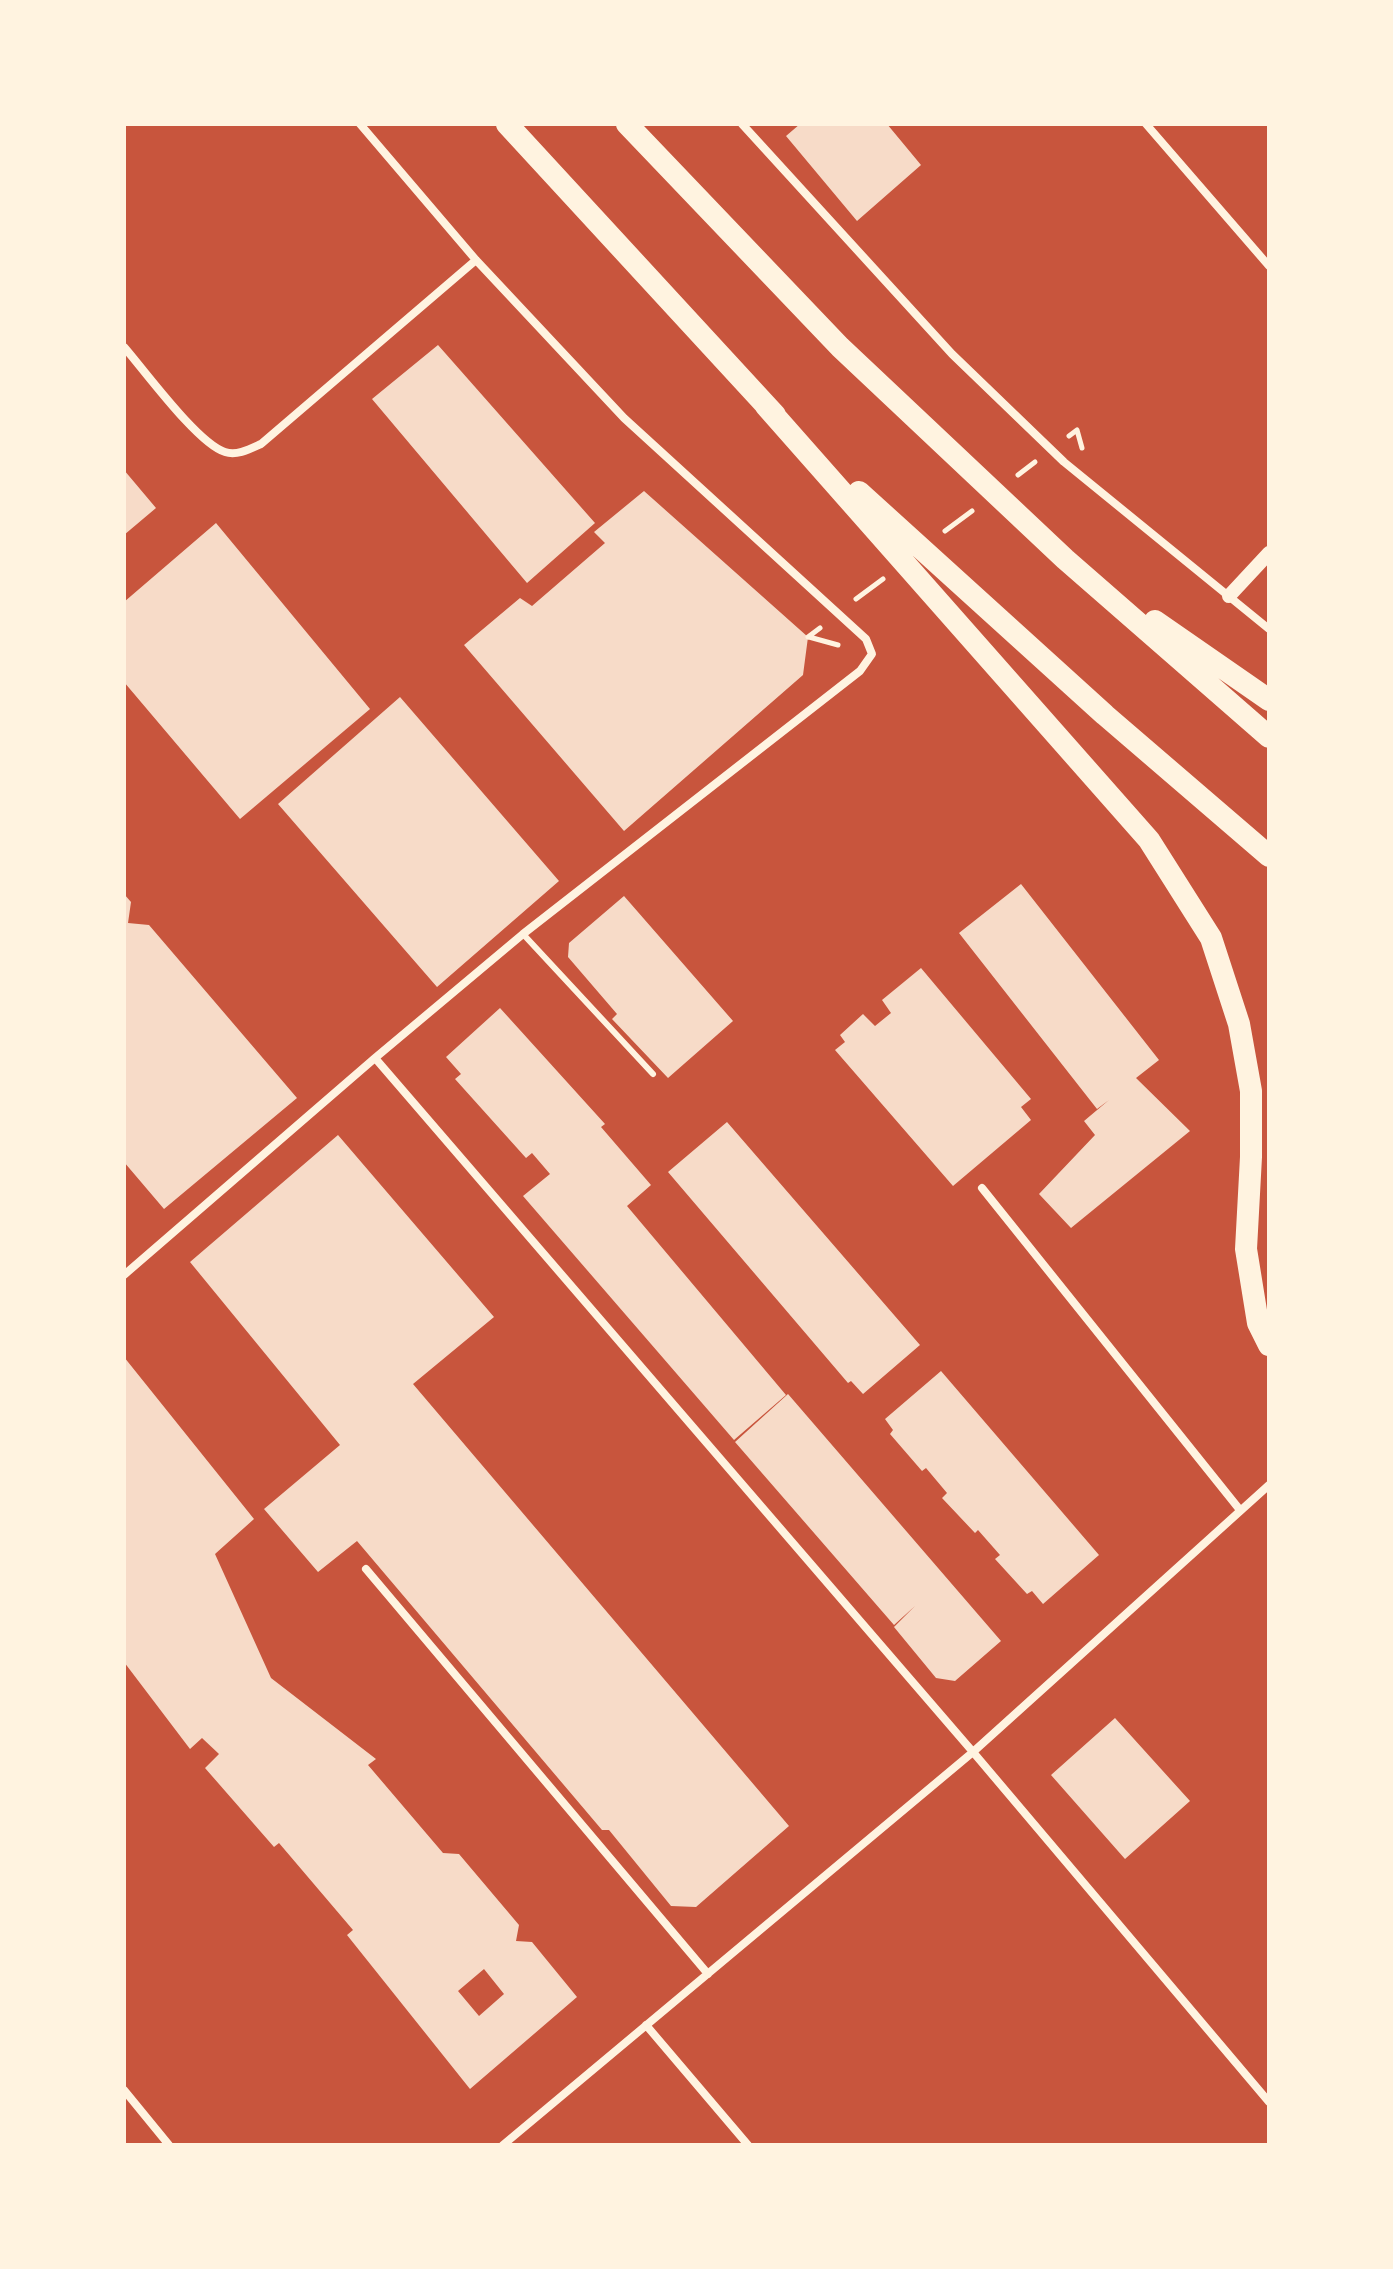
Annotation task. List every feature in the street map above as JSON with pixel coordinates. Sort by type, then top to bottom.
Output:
[{"type":"highway","points":[[507,124],[766,406],[1149,840],[1211,938],[1239,1024],[1251,1091],[1246,1249],[1258,1323],[1269,1345]]},
{"type":"highway","points":[[627,124],[840,347],[1065,559],[1269,737]]},
{"type":"highway","points":[[766,406],[1105,715],[1269,856]]},
{"type":"highway","points":[[1065,559],[1269,700]]},
{"type":"street","points":[[124,1275],[523,934],[860,671],[872,654],[866,639],[624,418],[476,260],[360,124]]},
{"type":"street","points":[[742,124],[952,354],[1064,462],[1269,629]]},
{"type":"street","points":[[1146,124],[1269,266]]},
{"type":"street","points":[[124,347],[207,443],[227,453],[244,452],[261,444],[476,260]]},
{"type":"street","points":[[1229,596],[1269,553]]},
{"type":"street","points":[[375,1058],[973,1752],[1269,2102]]},
{"type":"street","points":[[982,1188],[1240,1510]]},
{"type":"street","points":[[503,2145],[973,1752],[1269,1485]]},
{"type":"street","points":[[366,1569],[708,1974]]},
{"type":"street","points":[[646,2025],[748,2145]]},
{"type":"street","points":[[124,2090],[169,2145]]},
{"type":"lane","points":[[523,934],[653,1074]]},
{"type":"building","points":[[800,124],[887,124],[921,165],[857,221],[786,136]]},
{"type":"building","points":[[438,345],[595,523],[527,583],[372,399]]},
{"type":"building","points":[[124,470],[156,508],[124,535]]},
{"type":"building","points":[[644,491],[808,637],[803,675],[624,831],[464,645],[520,598],[532,606],[605,543],[594,532]]},
{"type":"building","points":[[216,523],[370,709],[240,819],[124,682],[124,602]]},
{"type":"building","points":[[400,697],[559,881],[437,987],[278,804]]},
{"type":"building","points":[[1021,884],[1159,1060],[1136,1078],[1190,1131],[1071,1228],[1039,1194],[1095,1135],[1084,1121],[1109,1100],[1097,1109],[959,933]]},
{"type":"building","points":[[124,894],[131,902],[128,923],[149,925],[297,1098],[164,1209],[124,1162]]},
{"type":"building","points":[[624,896],[733,1021],[668,1078],[612,1019],[617,1014],[568,957],[569,943]]},
{"type":"building","points":[[921,968],[1031,1099],[1021,1107],[1031,1120],[953,1186],[835,1050],[845,1042],[840,1035],[863,1014],[875,1026],[891,1013],[882,1000]]},
{"type":"building","points":[[500,1008],[605,1124],[601,1127],[651,1185],[627,1206],[786,1395],[734,1440],[523,1196],[550,1174],[532,1153],[526,1158],[455,1079],[461,1074],[446,1057]]},
{"type":"building","points":[[727,1122],[920,1345],[863,1394],[851,1381],[848,1383],[668,1172]]},
{"type":"building","points":[[338,1135],[494,1317],[413,1384],[789,1826],[696,1907],[671,1906],[609,1830],[602,1830],[357,1541],[318,1572],[264,1509],[340,1445],[190,1262]]},
{"type":"building","points":[[124,1357],[254,1519],[215,1554],[271,1678],[376,1759],[368,1765],[443,1853],[459,1854],[519,1925],[516,1941],[532,1942],[577,1997],[470,2089],[347,1935],[353,1930],[279,1843],[274,1847],[205,1768],[219,1754],[202,1738],[190,1749],[124,1662]],"holes":[[[484,1969],[504,1994],[479,2016],[458,1991]]]},
{"type":"building","points":[[941,1371],[1099,1555],[1043,1604],[1032,1591],[1027,1594],[995,1559],[1000,1555],[978,1530],[975,1533],[942,1498],[947,1493],[926,1468],[922,1471],[890,1434],[893,1430],[885,1419]]},
{"type":"building","points":[[788,1394],[1001,1641],[955,1681],[936,1678],[894,1627],[915,1606],[894,1625],[735,1442]]},
{"type":"building","points":[[1115,1718],[1190,1801],[1125,1859],[1051,1775]]}]
